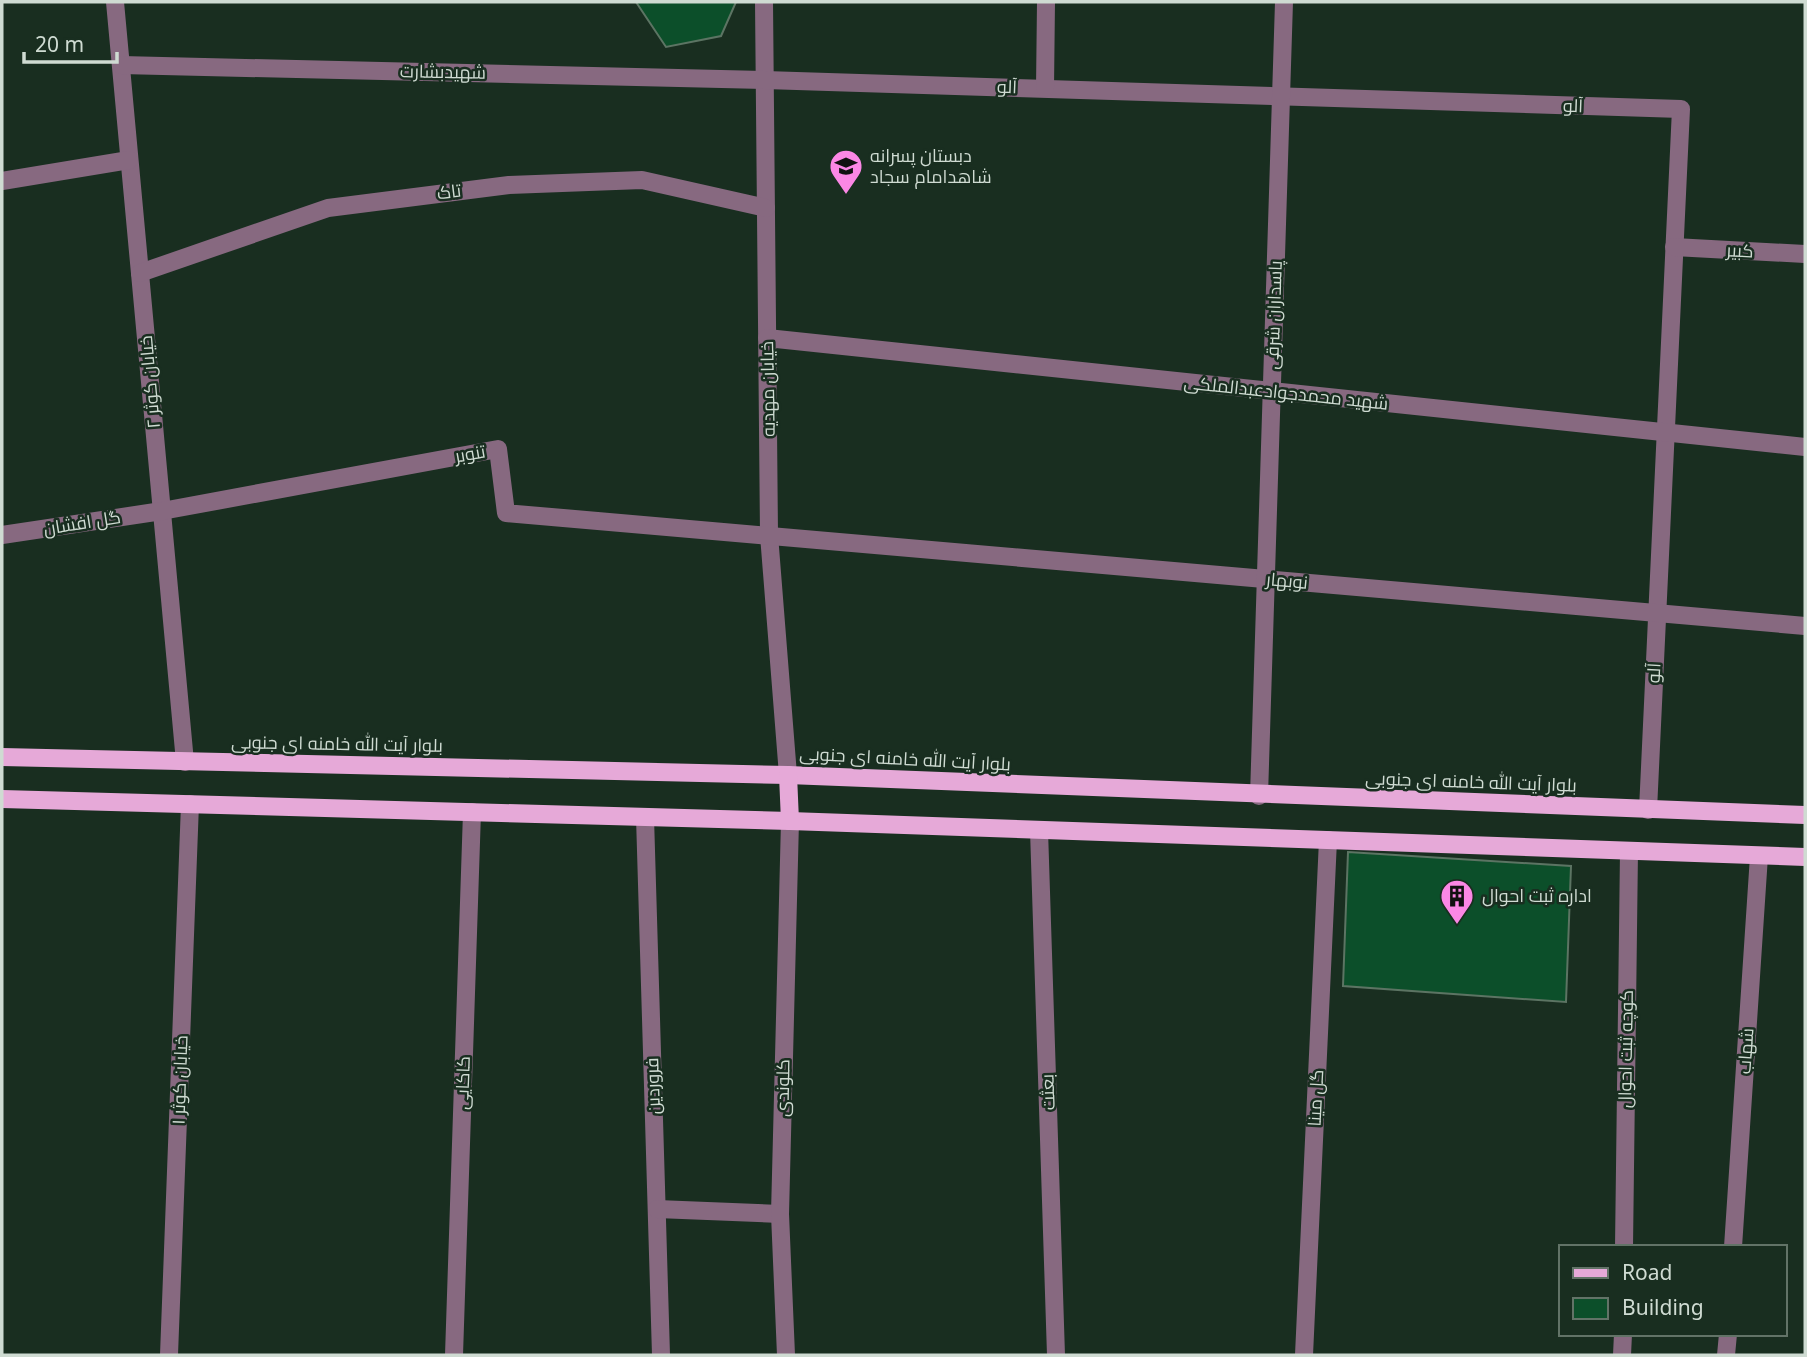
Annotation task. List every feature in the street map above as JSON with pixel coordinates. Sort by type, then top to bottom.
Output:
[{"type":"main road","name":"بلوار آیت الله خامنه ای جنوبی","points":[[2,757],[788,775],[1259,796],[1805,815]]},
{"type":"main road","points":[[788,775],[790,821]]},
{"type":"main road","points":[[2,799],[790,821],[1805,857]]},
{"type":"street","name":"خیابان کوثر ۲","points":[[115,2],[185,762]]},
{"type":"street","name":"خیابان مهدیه","points":[[764,2],[769,535],[788,775]]},
{"type":"street","points":[[1045,88],[1046,2]]},
{"type":"street","name":"پاسداران شرقی","points":[[1259,796],[1284,2]]},
{"type":"street","name":"شهیدبشارت","points":[[121,65],[765,80]]},
{"type":"street","name":"آلو","points":[[765,80],[1681,109],[1648,810]]},
{"type":"street","points":[[2,181],[129,160]]},
{"type":"street","name":"تاک","points":[[140,274],[328,208],[509,185],[642,180],[766,208]]},
{"type":"street","name":"کبیر","points":[[1674,247],[1805,254]]},
{"type":"street","name":"شهید محمدجوادعبدالملکی","points":[[767,338],[1805,447]]},
{"type":"street","name":"تنوبر","points":[[162,511],[498,449],[506,513],[769,535]]},
{"type":"street","name":"گل افشان","points":[[2,535],[162,511]]},
{"type":"street","name":"نوبهار","points":[[769,535],[1805,626]]},
{"type":"street","name":"خیابان کوثر ۱","points":[[169,1355],[190,804]]},
{"type":"street","name":"کاکایی","points":[[454,1355],[472,812]]},
{"type":"street","name":"فروردین","points":[[645,817],[662,1355]]},
{"type":"street","name":"کلوندی","points":[[786,1355],[780,1214],[790,821]]},
{"type":"street","name":"بعثت","points":[[1039,830],[1056,1355]]},
{"type":"street","name":"گل مینا","points":[[1304,1355],[1328,840]]},
{"type":"street","name":"کوچه ثبت احوال","points":[[1624,1245],[1629,851]]},
{"type":"street","name":"شهاب","points":[[1733,1245],[1759,856]]},
{"type":"street","points":[[657,1209],[780,1214]]},
{"type":"street","points":[[1622,1355],[1623,1336]]},
{"type":"street","points":[[1726,1355],[1728,1336]]},
{"type":"building","points":[[636,2],[736,2],[721,36],[666,47]]},
{"type":"building","name":"اداره ثبت احوال","points":[[1348,852],[1571,866],[1566,1002],[1343,986]]},
{"type":"place","name":"دبستان پسرانه شاهدامام سجاد","points":[[846,196]]},
{"type":"place","name":"اداره ثبت احوال","points":[[1457,926]]}]
